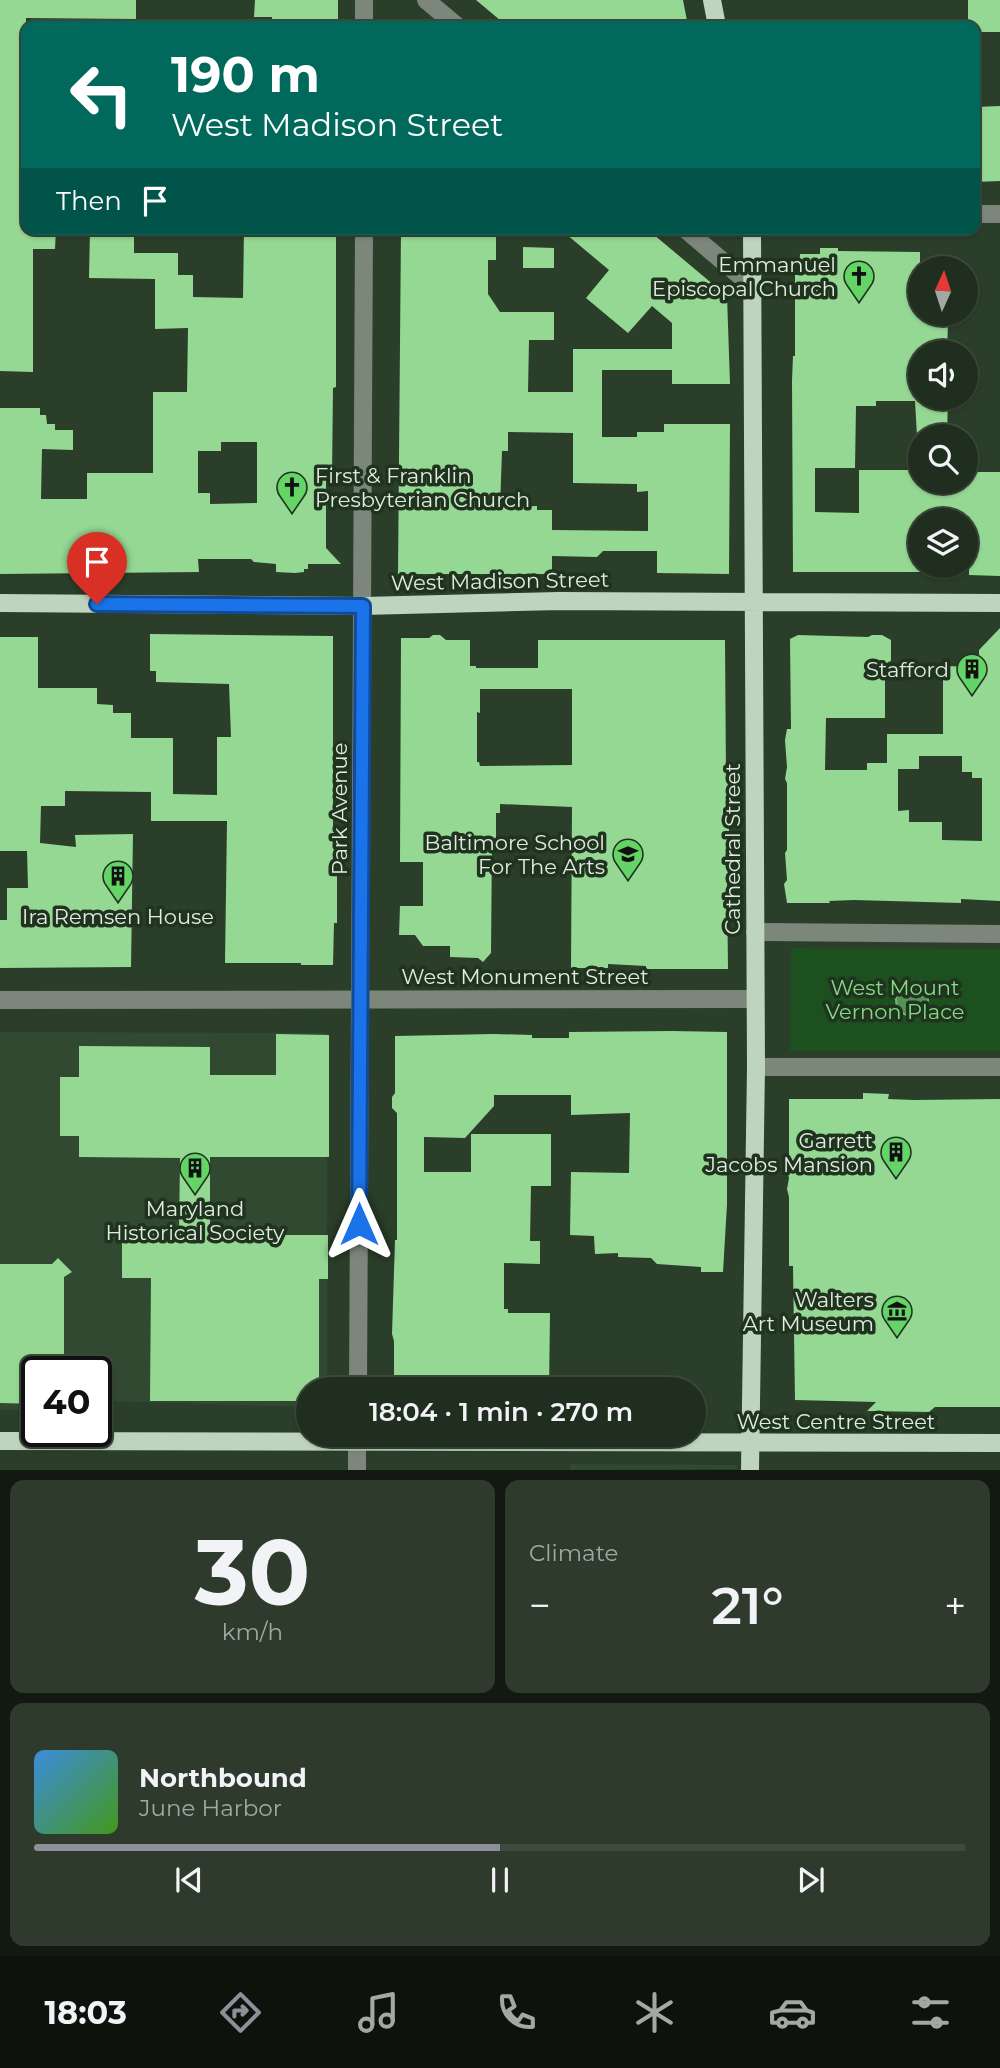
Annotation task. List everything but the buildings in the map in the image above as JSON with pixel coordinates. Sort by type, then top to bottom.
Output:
[{"type":"main road","points":[[712,0],[716,21]]},
{"type":"main road","name":"Cathedral Street","points":[[750,1469],[756,1067],[752,235]]},
{"type":"main road","name":"West Madison Street","points":[[0,603],[363,606],[559,601],[1000,603]]},
{"type":"main road","name":"West Centre Street","points":[[0,1441],[296,1439]]},
{"type":"main road","name":"West Centre Street","points":[[706,1443],[1000,1443]]},
{"type":"street","points":[[364,21],[365,0]]},
{"type":"street","points":[[426,0],[451,21]]},
{"type":"street","points":[[980,214],[1000,214]]},
{"type":"street","name":"Park Avenue","points":[[358,1377],[364,235]]},
{"type":"street","points":[[692,235],[753,287]]},
{"type":"street","points":[[755,932],[1000,934]]},
{"type":"street","name":"West Monument Street","points":[[0,1000],[755,999]]},
{"type":"street","points":[[756,1067],[1000,1067]]},
{"type":"street","points":[[357,1447],[357,1469]]},
{"type":"shaded area","points":[[912,984],[923,989],[928,1000],[923,1011],[912,1016],[901,1011],[896,1000],[901,989]]},
{"type":"shaded area","name":"Maryland Historical Society","points":[[0,1032],[327,1033],[327,1377],[296,1377],[296,1407],[112,1401],[112,1356],[21,1356],[21,1409],[0,1410]]},
{"type":"shaded area","points":[[570,1464],[737,1465],[737,1469],[570,1470]]},
{"type":"green space","name":"West Mount Vernon Place","points":[[791,948],[1000,949],[1000,1051],[790,1051]]},
{"type":"place","name":"Emmanuel Episcopal Church","points":[[859,303]]},
{"type":"place","name":"First & Franklin Presbyterian Church","points":[[292,514]]},
{"type":"place","name":"Stafford","points":[[972,696]]},
{"type":"place","name":"Baltimore School For The Arts","points":[[628,881]]},
{"type":"place","name":"Ira Remsen House","points":[[118,903]]},
{"type":"place","name":"Garrett Jacobs Mansion","points":[[896,1179]]},
{"type":"place","name":"Maryland Historical Society","points":[[195,1195]]},
{"type":"place","name":"Walters Art Museum","points":[[897,1338]]},
{"type":"route","points":[[97,604],[363,606],[359,1224]]}]
